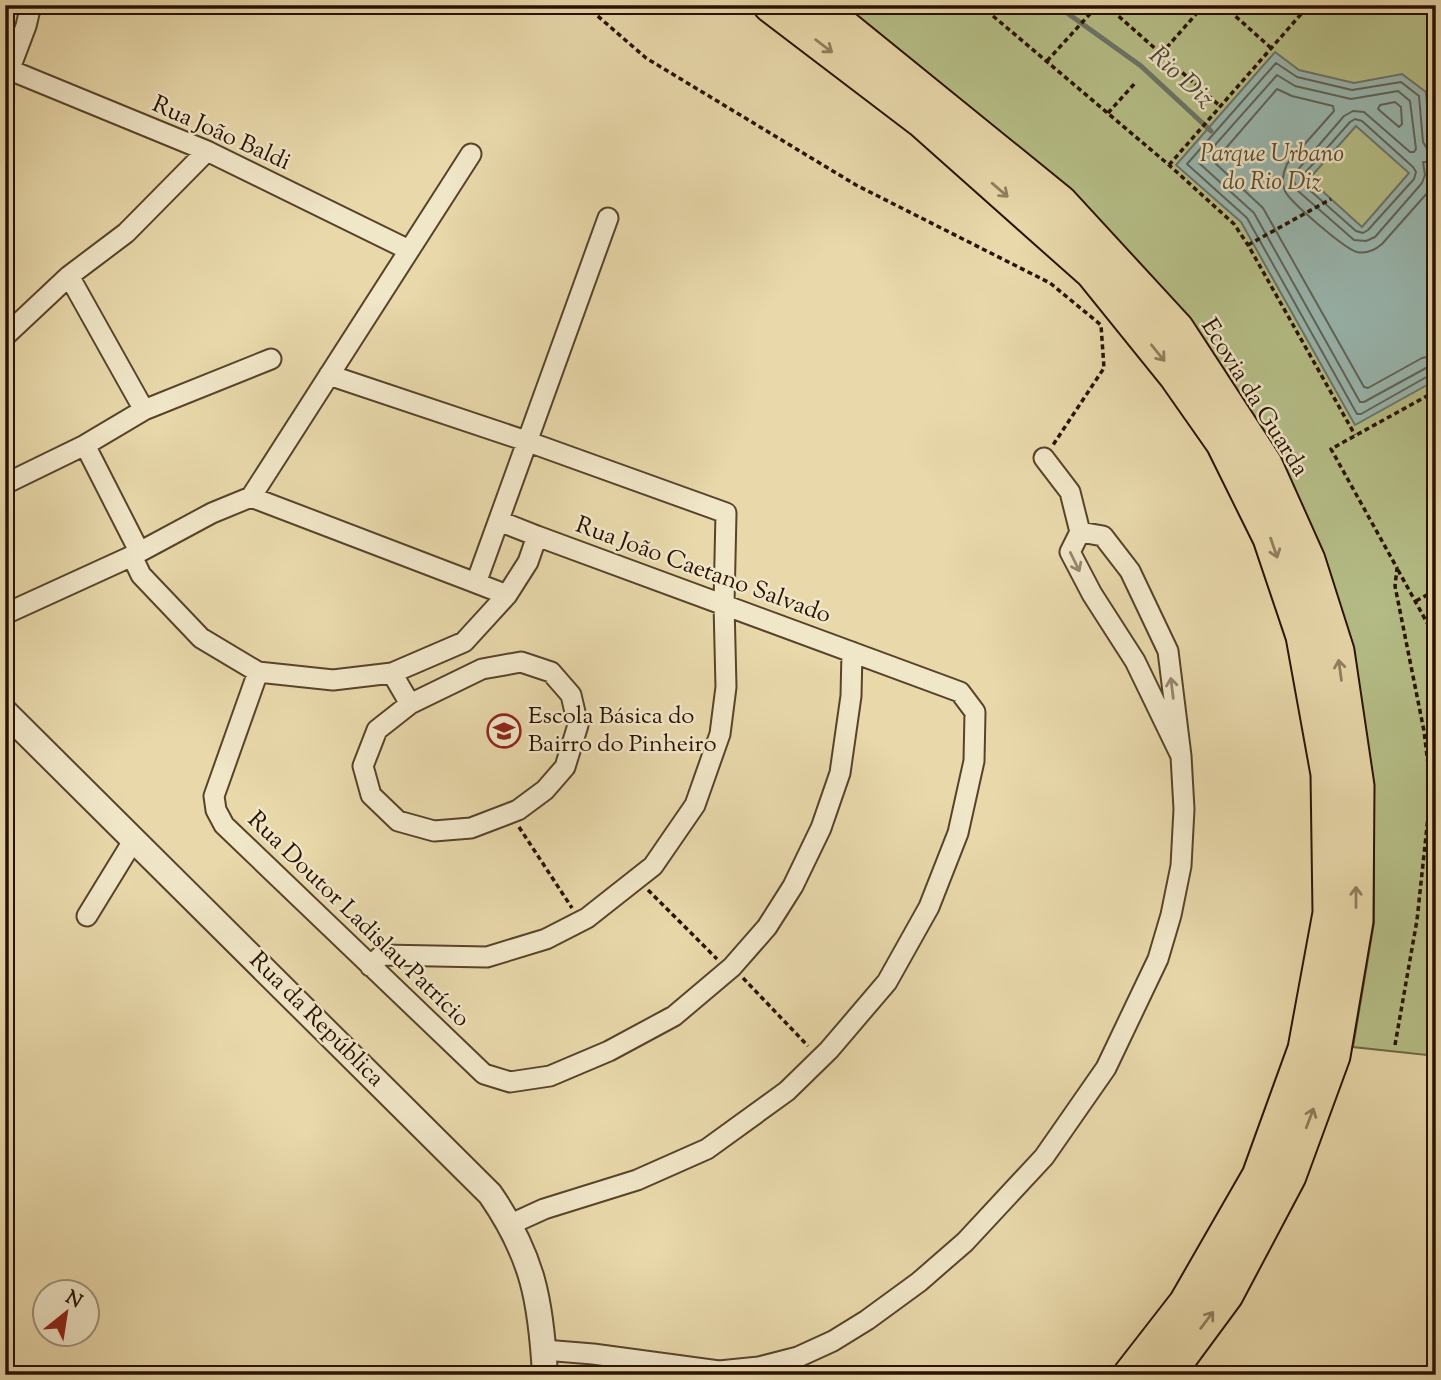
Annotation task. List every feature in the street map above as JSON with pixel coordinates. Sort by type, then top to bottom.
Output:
[{"type":"highway","points":[[770,5],[921,120],[1093,272],[1176,376],[1223,443],[1270,538],[1303,636],[1328,774],[1330,913],[1305,1049],[1259,1176],[1186,1303],[1130,1375]]},
{"type":"highway","points":[[817,5],[1060,202],[1177,329],[1265,464],[1308,560],[1337,651],[1357,786],[1356,921],[1333,1056],[1289,1175],[1226,1295],[1167,1375]]},
{"type":"street","points":[[7,71],[26,26],[31,5]]},
{"type":"street","name":"Rua João Baldi","points":[[7,71],[207,150],[409,250]]},
{"type":"street","points":[[5,336],[69,276],[126,233],[207,150]]},
{"type":"street","points":[[5,614],[250,497],[471,154]]},
{"type":"street","points":[[476,583],[608,218]]},
{"type":"street","points":[[69,276],[144,410]]},
{"type":"street","points":[[5,484],[85,446],[144,410],[271,359]]},
{"type":"street","points":[[329,375],[526,441],[726,513],[726,687],[720,734],[695,805],[653,866],[580,922],[546,939],[487,957],[382,955],[370,965]]},
{"type":"street","points":[[85,446],[136,553],[141,575],[201,638],[258,672],[333,680],[392,673],[464,642],[508,595],[528,562],[537,536]]},
{"type":"street","points":[[1044,458],[1070,492],[1080,532],[1070,552],[1092,594],[1135,661],[1181,756]]},
{"type":"street","points":[[250,497],[508,595]]},
{"type":"street","name":"Rua João Caetano Salvado","points":[[499,521],[960,692],[975,712],[974,761],[958,833],[929,907],[887,982],[821,1059],[787,1091],[707,1149],[637,1180],[544,1209],[511,1224]]},
{"type":"street","points":[[544,1363],[593,1354],[719,1371],[759,1367],[798,1357],[833,1341],[919,1282],[965,1242],[1044,1157],[1106,1068],[1158,959],[1181,866],[1184,809],[1181,756],[1168,652],[1130,571],[1103,536],[1080,532]]},
{"type":"street","points":[[464,642],[482,669]]},
{"type":"street","points":[[730,969],[767,927],[793,886],[821,828],[840,773],[850,696],[852,652]]},
{"type":"street","points":[[520,662],[551,672],[571,695],[578,725],[565,767],[545,790],[510,813],[471,828],[434,831],[398,821],[371,795],[363,766],[377,730],[410,704],[482,669],[520,662]]},
{"type":"street","name":"Rua Doutor Ladislau Patrício","points":[[258,672],[214,796],[216,810],[224,825],[484,1074],[510,1082],[550,1076],[609,1051],[674,1016],[730,969]]},
{"type":"street","points":[[392,673],[410,704]]},
{"type":"street","name":"Rua da República","points":[[5,712],[490,1194],[511,1224],[531,1271],[542,1319],[544,1363]]},
{"type":"street","points":[[87,916],[133,841]]},
{"type":"path","points":[[585,5],[646,58],[856,185],[1050,284],[1101,325],[1104,368],[1044,458]]},
{"type":"path","points":[[981,5],[1234,224],[1248,244],[1355,435]]},
{"type":"path","points":[[988,11],[993,5]]},
{"type":"path","points":[[1047,61],[1098,5]]},
{"type":"path","points":[[1106,5],[1220,106]]},
{"type":"path","points":[[1161,54],[1203,5]]},
{"type":"path","points":[[1223,5],[1271,48]]},
{"type":"path","points":[[1169,165],[1309,5]]},
{"type":"path","points":[[1108,113],[1136,82]]},
{"type":"path","points":[[1248,244],[1331,199]]},
{"type":"path","points":[[1436,391],[1331,449],[1436,639]]},
{"type":"path","points":[[1397,568],[1395,586],[1436,806]]},
{"type":"path","points":[[1416,601],[1436,590]]},
{"type":"path","points":[[1395,1045],[1417,920],[1433,789]]},
{"type":"path","points":[[510,813],[580,922]]},
{"type":"path","points":[[636,879],[821,1059]]},
{"type":"green space","name":"Parque Urbano do Rio Diz","points":[[843,5],[1436,5],[1436,1056],[1353,1047],[1374,923],[1374,786],[1352,647],[1071,191]]},
{"type":"water","points":[[1275,52],[1299,70],[1354,83],[1402,74],[1426,92],[1430,142],[1436,150],[1436,380],[1355,425],[1241,222],[1176,165]],"holes":[[[1356,126],[1409,173],[1362,227],[1309,179]]]},
{"type":"waterway","name":"Rio Diz","points":[[1056,5],[1141,66],[1211,131]]},
{"type":"place","name":"Escola Básica do Bairro do Pinheiro","points":[[504,731]]}]
